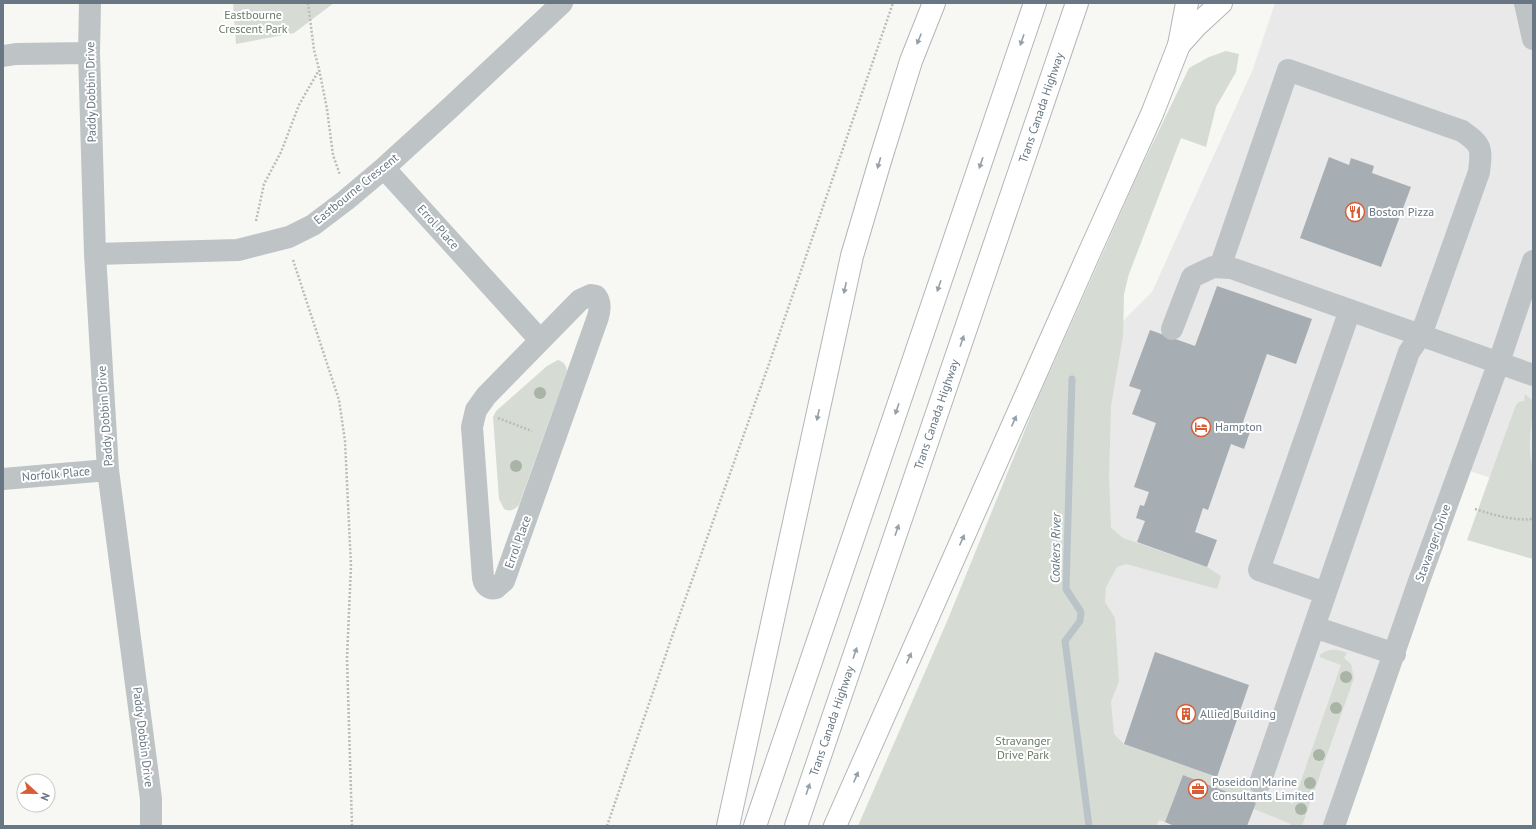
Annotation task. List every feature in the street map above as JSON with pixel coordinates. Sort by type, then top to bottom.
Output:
[{"type":"highway","points":[[728,826],[852,256],[911,61],[934,3]]},
{"type":"highway","points":[[755,826],[1035,3]]},
{"type":"highway","name":"Trans Canada Highway","points":[[796,826],[1077,3]]},
{"type":"highway","points":[[835,826],[1152,114],[1179,45],[1187,3]]},
{"type":"highway","points":[[1179,45],[1196,26],[1221,3]]},
{"type":"street","name":"Paddy Dobbin Drive","points":[[90,3],[95,254],[108,470],[151,799],[151,826]]},
{"type":"street","name":"Eastbourne Crescent","points":[[95,254],[238,250],[289,237],[313,225],[384,168],[562,3]]},
{"type":"street","points":[[1525,3],[1533,39]]},
{"type":"street","points":[[3,56],[16,54],[90,53]]},
{"type":"street","points":[[1220,267],[1288,70],[1462,132],[1477,142],[1481,154],[1479,172],[1421,335],[1409,352],[1260,783]]},
{"type":"street","name":"Errol Place","points":[[384,168],[540,340]]},
{"type":"street","name":"Stavanger Drive","points":[[1334,826],[1448,501],[1499,362],[1533,261]]},
{"type":"street","points":[[1172,329],[1192,277],[1213,267],[1230,268],[1533,375]]},
{"type":"street","name":"Errol Place","points":[[591,295],[598,298],[600,309],[598,317],[556,439],[504,581],[496,588],[489,588],[484,584],[482,578],[472,427],[476,410],[486,396],[540,340],[584,298],[591,295]]},
{"type":"street","points":[[1325,594],[1259,570],[1350,310]]},
{"type":"street","name":"Norfolk Place","points":[[3,479],[108,470]]},
{"type":"street","points":[[1314,626],[1395,654]]},
{"type":"path","points":[[308,3],[314,50],[319,69],[333,155],[340,177]]},
{"type":"path","points":[[607,826],[675,628],[770,361],[893,3]]},
{"type":"path","points":[[256,221],[264,184],[280,152],[299,105],[319,69]]},
{"type":"path","points":[[292,257],[339,400],[345,441],[351,566],[347,658],[352,826]]},
{"type":"path","points":[[476,410],[556,439]]},
{"type":"path","points":[[1475,509],[1502,517],[1522,520],[1533,519]]},
{"type":"shaded area","points":[[1275,3],[1533,3],[1533,492],[1461,468],[1334,826],[1122,826],[1101,744],[1112,332],[1152,292],[1253,69]]},
{"type":"green space","name":"Eastbourne Crescent Park","points":[[233,3],[334,3],[294,33],[236,44]]},
{"type":"green space","name":"Stravanger Drive Park","points":[[1226,51],[1239,54],[1236,72],[1216,107],[1206,147],[1181,138],[1129,274],[1124,294],[1123,336],[1111,406],[1109,477],[1111,528],[1123,538],[1207,567],[1221,576],[1217,589],[1126,564],[1117,567],[1106,587],[1105,602],[1115,618],[1119,681],[1111,702],[1114,734],[1124,744],[1293,804],[1341,665],[1322,658],[1320,655],[1326,651],[1333,650],[1347,653],[1344,658],[1351,664],[1354,678],[1302,826],[1290,826],[1291,824],[1254,809],[1256,803],[1183,775],[1165,822],[1159,820],[1156,826],[858,826],[948,619],[1038,398],[1139,172],[1189,68],[1209,57]]},
{"type":"green space","points":[[558,360],[564,364],[567,371],[519,505],[512,510],[506,510],[499,499],[493,417],[496,411],[547,366]]},
{"type":"green space","points":[[1525,394],[1533,401],[1530,451],[1533,468],[1533,559],[1467,540],[1516,405],[1519,402],[1524,401]]},
{"type":"building","name":"Boston Pizza","points":[[1329,157],[1349,165],[1351,158],[1374,166],[1372,173],[1411,187],[1381,267],[1300,238]]},
{"type":"building","name":"Hampton","points":[[1217,286],[1312,319],[1296,364],[1267,354],[1242,425],[1251,429],[1244,449],[1231,444],[1208,510],[1203,508],[1195,532],[1217,540],[1207,567],[1137,542],[1145,521],[1136,518],[1140,505],[1144,506],[1149,492],[1134,487],[1156,423],[1132,414],[1141,390],[1129,386],[1150,330],[1195,346]]},
{"type":"building","name":"Allied Building","points":[[1155,652],[1249,685],[1217,777],[1124,744]]},
{"type":"building","name":"Poseidon Marine Consultants Limited","points":[[1183,775],[1256,803],[1247,826],[1174,826],[1165,822]]},
{"type":"waterway","name":"Coakers River","points":[[1072,379],[1066,589],[1081,612],[1080,621],[1065,641],[1089,826]]},
{"type":"place","name":"Boston Pizza","points":[[1355,212]]},
{"type":"place","name":"Hampton","points":[[1201,427]]},
{"type":"place","name":"Allied Building","points":[[1186,714]]},
{"type":"place","name":"Poseidon Marine Consultants Limited","points":[[1198,789]]}]
